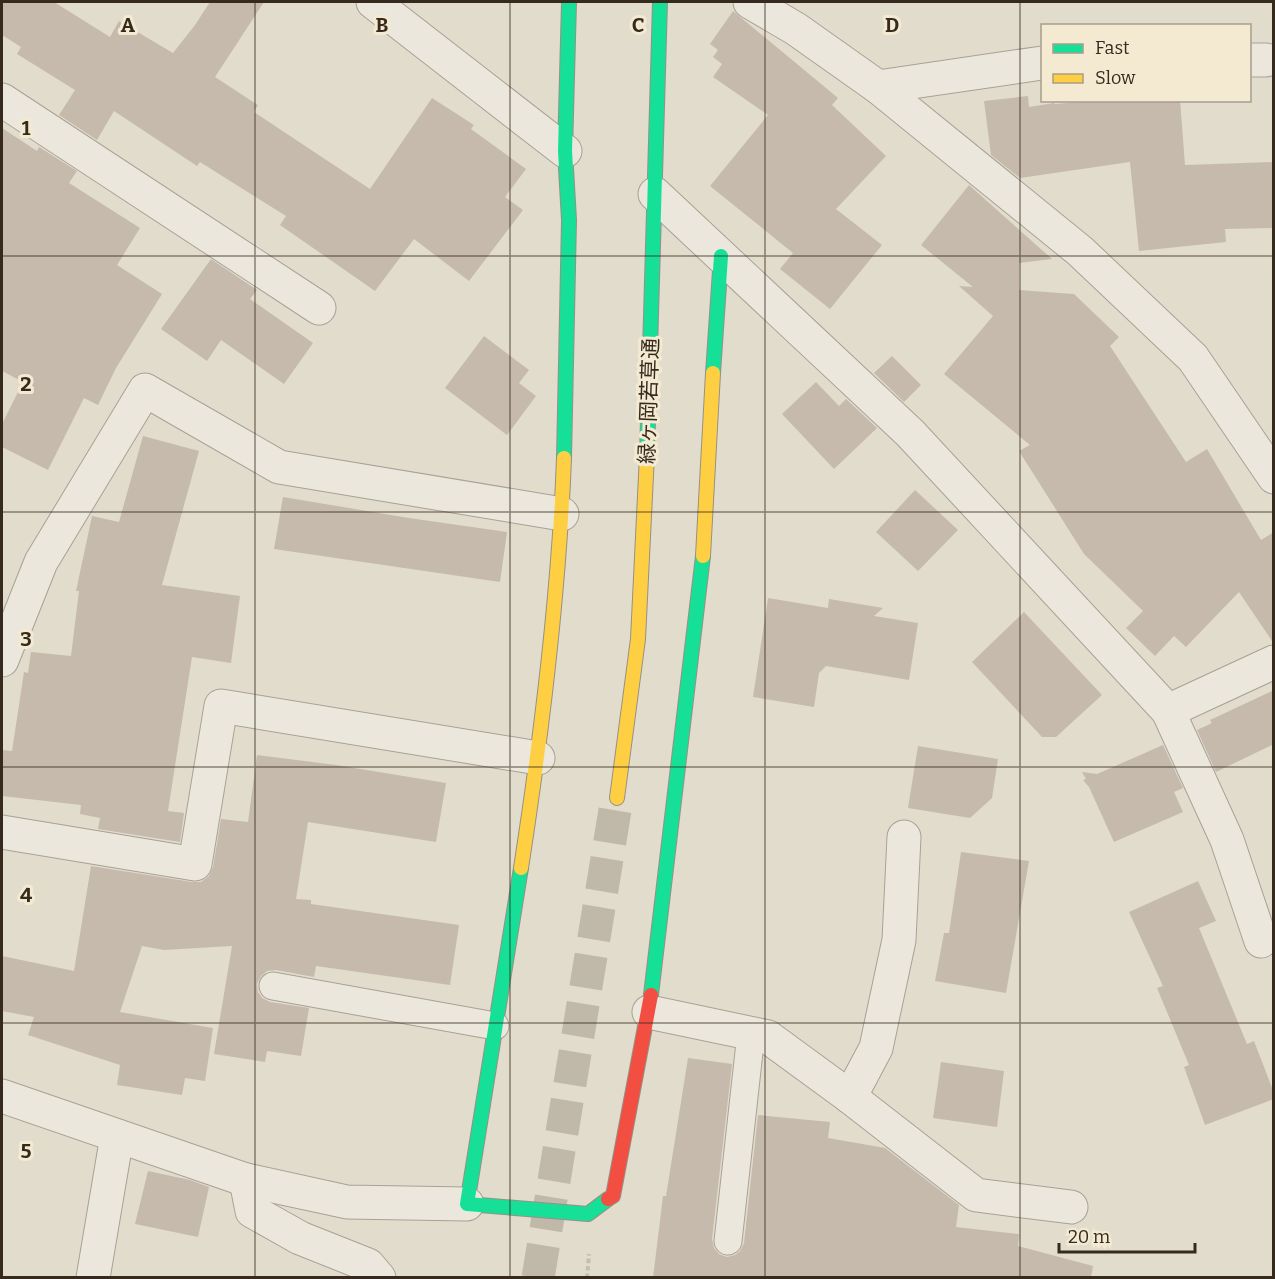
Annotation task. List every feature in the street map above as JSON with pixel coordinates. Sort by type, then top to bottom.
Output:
[{"type":"street","points":[[373,2],[565,151]]},
{"type":"street","points":[[467,1204],[538,758],[562,514],[567,394],[569,220],[565,151],[569,2]]},
{"type":"street","name":"緑ヶ岡若草通","points":[[617,798],[638,639],[646,485],[660,2]]},
{"type":"street","points":[[750,2],[796,29],[878,87],[1080,251],[1193,358],[1274,477]]},
{"type":"street","points":[[878,87],[1041,63]]},
{"type":"street","points":[[2,100],[319,308]]},
{"type":"street","points":[[655,194],[910,434],[1168,711],[1227,840],[1261,941]]},
{"type":"street","points":[[2,1096],[246,1180],[347,1202],[467,1204],[588,1214],[613,1196],[649,1012],[694,639],[705,532],[721,256]]},
{"type":"street","points":[[2,660],[41,562],[145,390],[279,467],[562,514]]},
{"type":"street","points":[[1168,711],[1274,662]]},
{"type":"street","points":[[2,832],[195,864],[221,706],[538,758]]},
{"type":"street","points":[[850,1097],[876,1048],[899,940],[904,837]]},
{"type":"street","points":[[649,1012],[768,1037],[850,1097],[976,1195],[1071,1207]]},
{"type":"street","points":[[93,1278],[117,1136]]},
{"type":"street","points":[[246,1180],[252,1211],[300,1238],[369,1265],[379,1278]]},
{"type":"lane","points":[[273,986],[495,1026]]},
{"type":"lane","points":[[728,1241],[750,1034]]},
{"type":"path","points":[[587,1278],[590,1252]]},
{"type":"building","points":[[2,2],[54,2],[110,37],[119,21],[173,53],[210,2],[264,2],[215,77],[258,105],[254,112],[370,189],[432,98],[474,125],[471,129],[526,169],[505,197],[523,210],[469,281],[414,239],[375,291],[280,225],[286,216],[200,162],[197,166],[114,111],[97,140],[59,115],[75,90],[17,54],[21,47],[2,35]]},
{"type":"building","points":[[733,11],[838,98],[832,105],[886,156],[836,209],[882,245],[830,309],[780,269],[793,253],[710,186],[768,115],[713,77],[722,64],[713,57],[718,50],[710,44]]},
{"type":"building","points":[[1028,96],[1029,107],[1080,102],[1180,102],[1185,165],[1274,162],[1274,228],[1225,229],[1226,242],[1139,251],[1130,162],[1020,178],[991,155],[984,101]]},
{"type":"building","points":[[2,128],[37,151],[39,147],[77,171],[69,183],[140,228],[117,265],[162,294],[116,368],[98,405],[84,398],[48,470],[2,447],[2,424],[23,382],[2,371]]},
{"type":"building","points":[[969,185],[1052,259],[1019,263],[1019,290],[1074,294],[1119,337],[1110,346],[1186,462],[1207,449],[1261,540],[1274,532],[1274,644],[1239,592],[1186,647],[1174,636],[1155,656],[1126,628],[1143,611],[1084,554],[1019,451],[1030,445],[944,374],[993,316],[959,286],[973,287],[921,245]]},
{"type":"building","points":[[211,259],[257,290],[250,299],[313,343],[284,384],[221,340],[207,361],[161,329]]},
{"type":"building","points":[[484,336],[529,370],[519,383],[536,396],[507,435],[445,388]]},
{"type":"building","points":[[892,356],[921,385],[904,402],[874,373]]},
{"type":"building","points":[[816,382],[839,406],[846,399],[877,428],[834,469],[782,414]]},
{"type":"building","points":[[143,436],[199,451],[162,585],[240,596],[231,663],[192,657],[168,811],[184,813],[180,842],[98,829],[100,818],[80,814],[81,805],[2,796],[2,750],[12,751],[24,672],[28,673],[31,652],[71,656],[79,591],[76,591],[92,516],[119,522]]},
{"type":"building","points":[[915,490],[958,530],[918,571],[876,532]]},
{"type":"building","points":[[283,497],[507,532],[500,582],[274,549]]},
{"type":"building","points":[[768,598],[828,608],[829,599],[883,608],[874,616],[918,623],[909,680],[826,666],[819,673],[814,707],[753,697]]},
{"type":"building","points":[[1024,612],[1102,695],[1056,737],[1042,737],[972,662]]},
{"type":"building","points":[[1274,690],[1274,744],[1216,772],[1197,730],[1212,723],[1210,720]]},
{"type":"building","points":[[1163,745],[1183,788],[1174,792],[1183,812],[1114,842],[1089,787],[1083,780],[1086,779],[1082,772],[1097,774]]},
{"type":"building","points":[[918,746],[998,759],[992,798],[970,818],[908,808]]},
{"type":"building","points":[[257,755],[446,783],[436,842],[308,822],[296,899],[311,900],[311,904],[459,925],[450,985],[316,966],[314,977],[276,970],[267,971],[257,984],[262,998],[270,1002],[309,1008],[301,1056],[267,1051],[265,1062],[214,1054],[232,946],[164,950],[142,946],[120,1012],[213,1028],[205,1081],[185,1078],[182,1095],[117,1085],[120,1065],[28,1035],[34,1017],[2,1011],[2,956],[74,971],[91,866],[192,882],[201,882],[209,876],[213,867],[221,819],[248,822]]},
{"type":"building","points":[[961,852],[1029,861],[1006,993],[935,981],[944,933],[949,933]]},
{"type":"building","points":[[1198,881],[1216,921],[1199,928],[1247,1044],[1254,1041],[1274,1093],[1274,1099],[1205,1125],[1184,1067],[1189,1065],[1157,988],[1163,986],[1129,912]]},
{"type":"building","points":[[688,1058],[732,1064],[712,1239],[714,1248],[719,1254],[727,1257],[735,1255],[744,1243],[758,1115],[830,1122],[828,1138],[885,1148],[959,1205],[956,1227],[1019,1234],[1018,1246],[1093,1266],[1091,1278],[653,1278],[663,1196],[666,1196]]},
{"type":"building","points":[[941,1062],[1004,1071],[997,1127],[933,1118]]},
{"type":"building","points":[[148,1171],[190,1180],[209,1187],[198,1237],[135,1224]]},
{"type":"tunnel","points":[[538,1278],[617,798]]},
{"type":"traffic: fast","points":[[564,458],[569,220],[565,151],[569,2]]},
{"type":"traffic: fast","points":[[647,455],[660,2]]},
{"type":"traffic: fast","points":[[713,373],[721,256]]},
{"type":"traffic: fast","points":[[651,995],[703,556]]},
{"type":"traffic: fast","points":[[521,868],[467,1204],[588,1214],[608,1199]]},
{"type":"traffic: slow","points":[[703,556],[713,373]]},
{"type":"traffic: slow","points":[[617,798],[638,639],[647,455]]},
{"type":"traffic: slow","points":[[521,868],[548,663],[558,561],[564,458]]},
{"type":"traffic: jam","points":[[608,1199],[613,1196],[651,995]]}]
